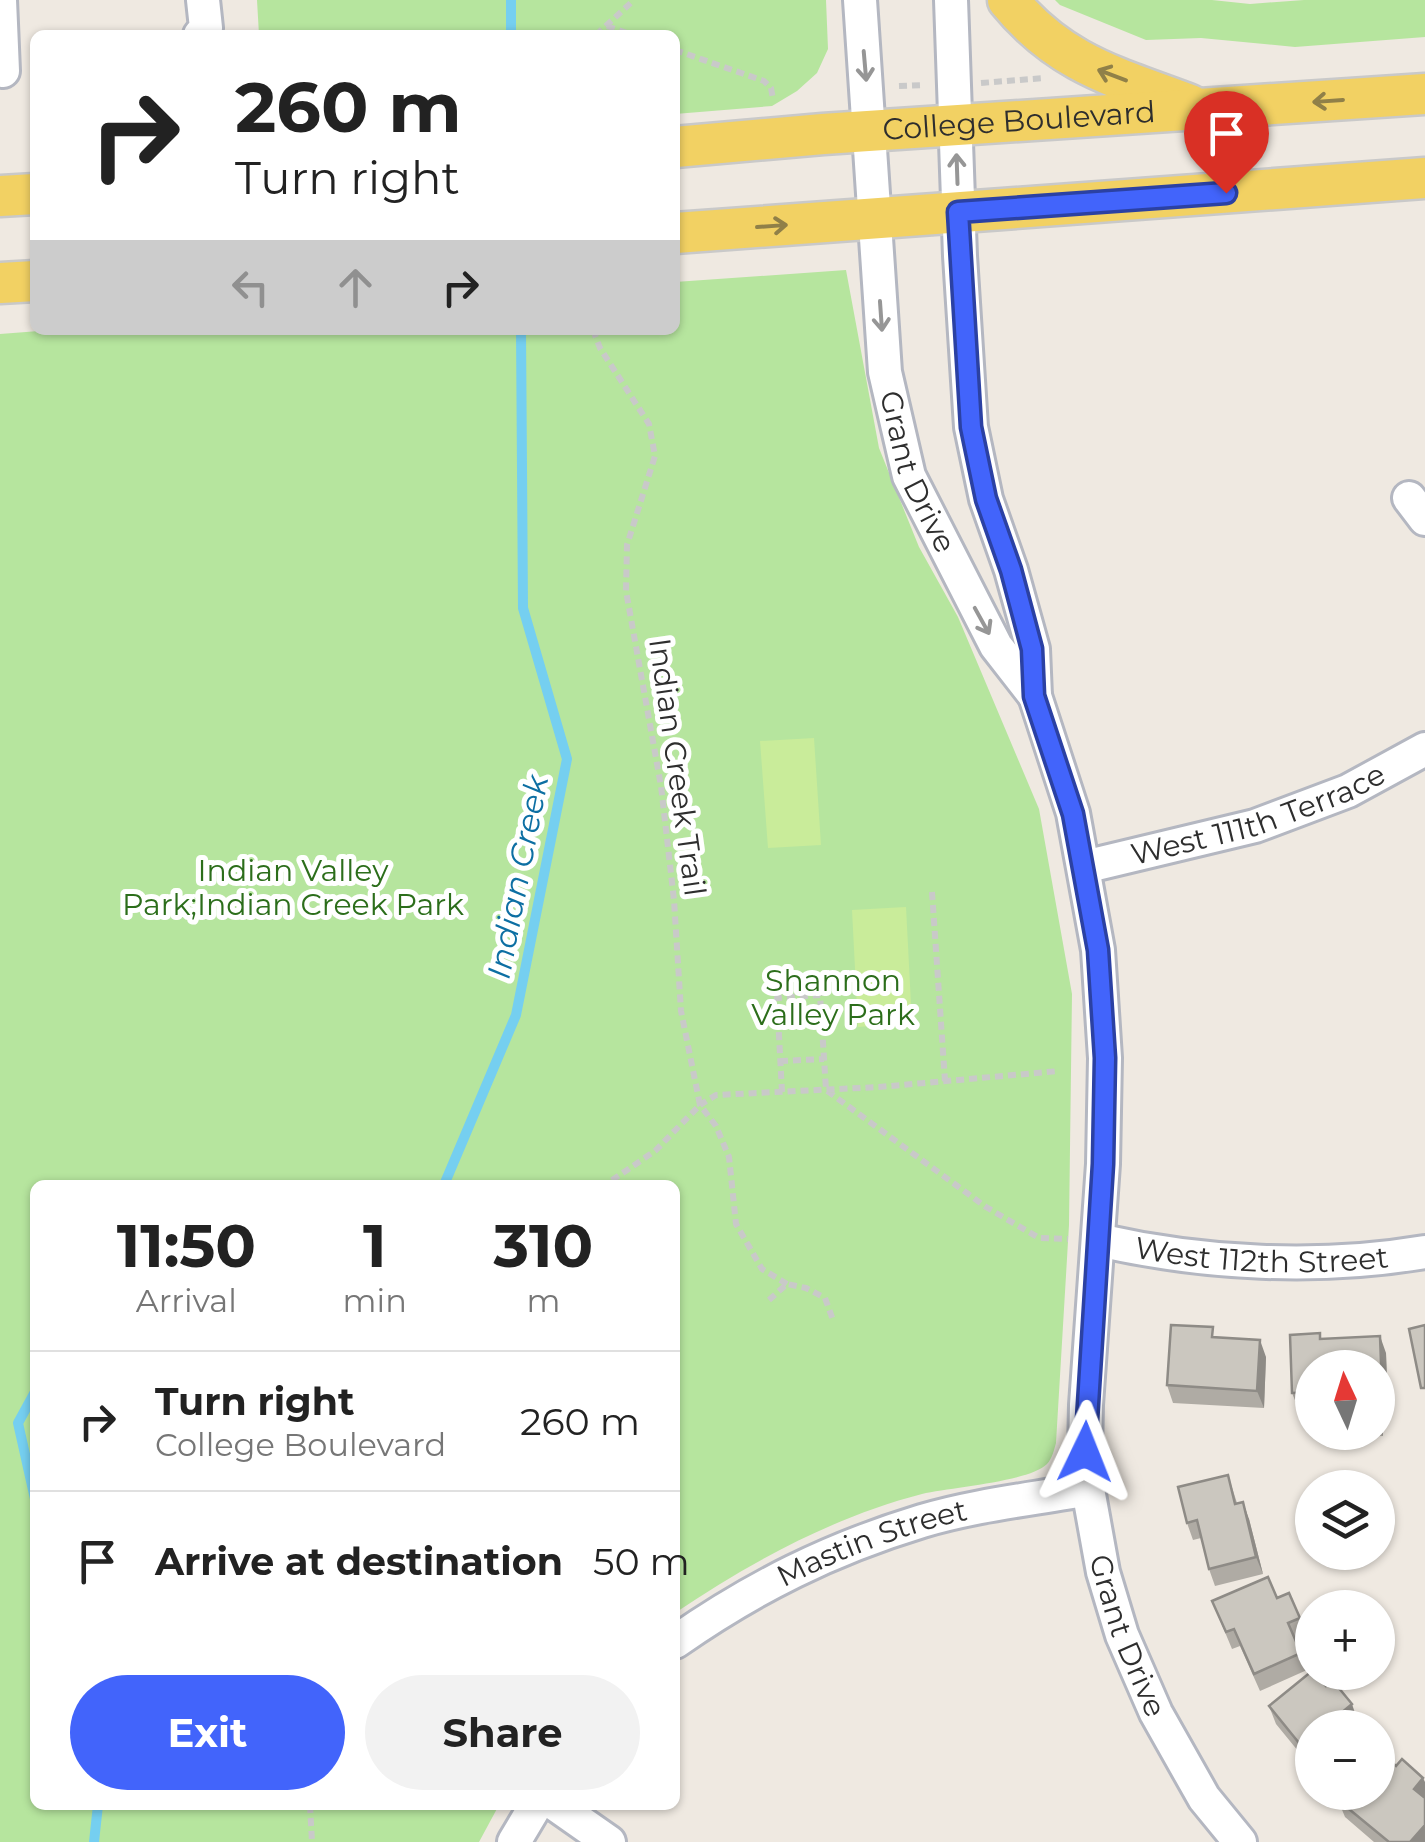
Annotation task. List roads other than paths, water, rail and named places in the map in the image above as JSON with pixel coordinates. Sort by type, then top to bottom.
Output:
[{"type":"main road","points":[[1008,0],[1023,18],[1077,61],[1203,110]]},
{"type":"main road","name":"College Boulevard","points":[[680,148],[1425,94]]},
{"type":"main road","points":[[680,233],[1425,178]]},
{"type":"main road","points":[[0,196],[30,194]]},
{"type":"main road","points":[[0,283],[30,281]]},
{"type":"street","points":[[0,0],[13,70]]},
{"type":"street","points":[[204,0],[204,30]]},
{"type":"street","name":"Grant Drive","points":[[860,0],[885,372],[909,476],[996,646],[1034,696],[1059,763],[1084,867],[1098,950],[1105,1058],[1085,1452],[1103,1572],[1122,1635],[1149,1698],[1204,1798],[1240,1842]]},
{"type":"street","name":"Grant Drive","points":[[951,0],[971,427],[986,499],[1011,570],[1032,649],[1034,696]]},
{"type":"street","name":"West 111th Terrace","points":[[1084,867],[1254,826],[1348,792],[1425,749]]},
{"type":"street","name":"West 112th Street","points":[[1098,1240],[1149,1252],[1289,1263],[1373,1261],[1425,1252]]},
{"type":"street","name":"Mastin Street","points":[[680,1638],[732,1602],[821,1556],[925,1520],[1088,1488]]},
{"type":"street","points":[[514,1842],[533,1810]]},
{"type":"street","points":[[563,1810],[609,1842]]},
{"type":"waterway","name":"Indian Creek","points":[[511,0],[511,30]]},
{"type":"waterway","name":"Indian Creek","points":[[446,1180],[516,1015],[567,759],[523,608],[521,335]]},
{"type":"waterway","name":"Indian Creek","points":[[30,1401],[18,1423],[30,1477]]},
{"type":"waterway","name":"Indian Creek","points":[[94,1842],[97,1810]]},
{"type":"park label","name":"Indian Valley Park;Indian Creek Park","points":[[293,888]]},
{"type":"park label","name":"Shannon Valley Park","points":[[833,998]]}]
